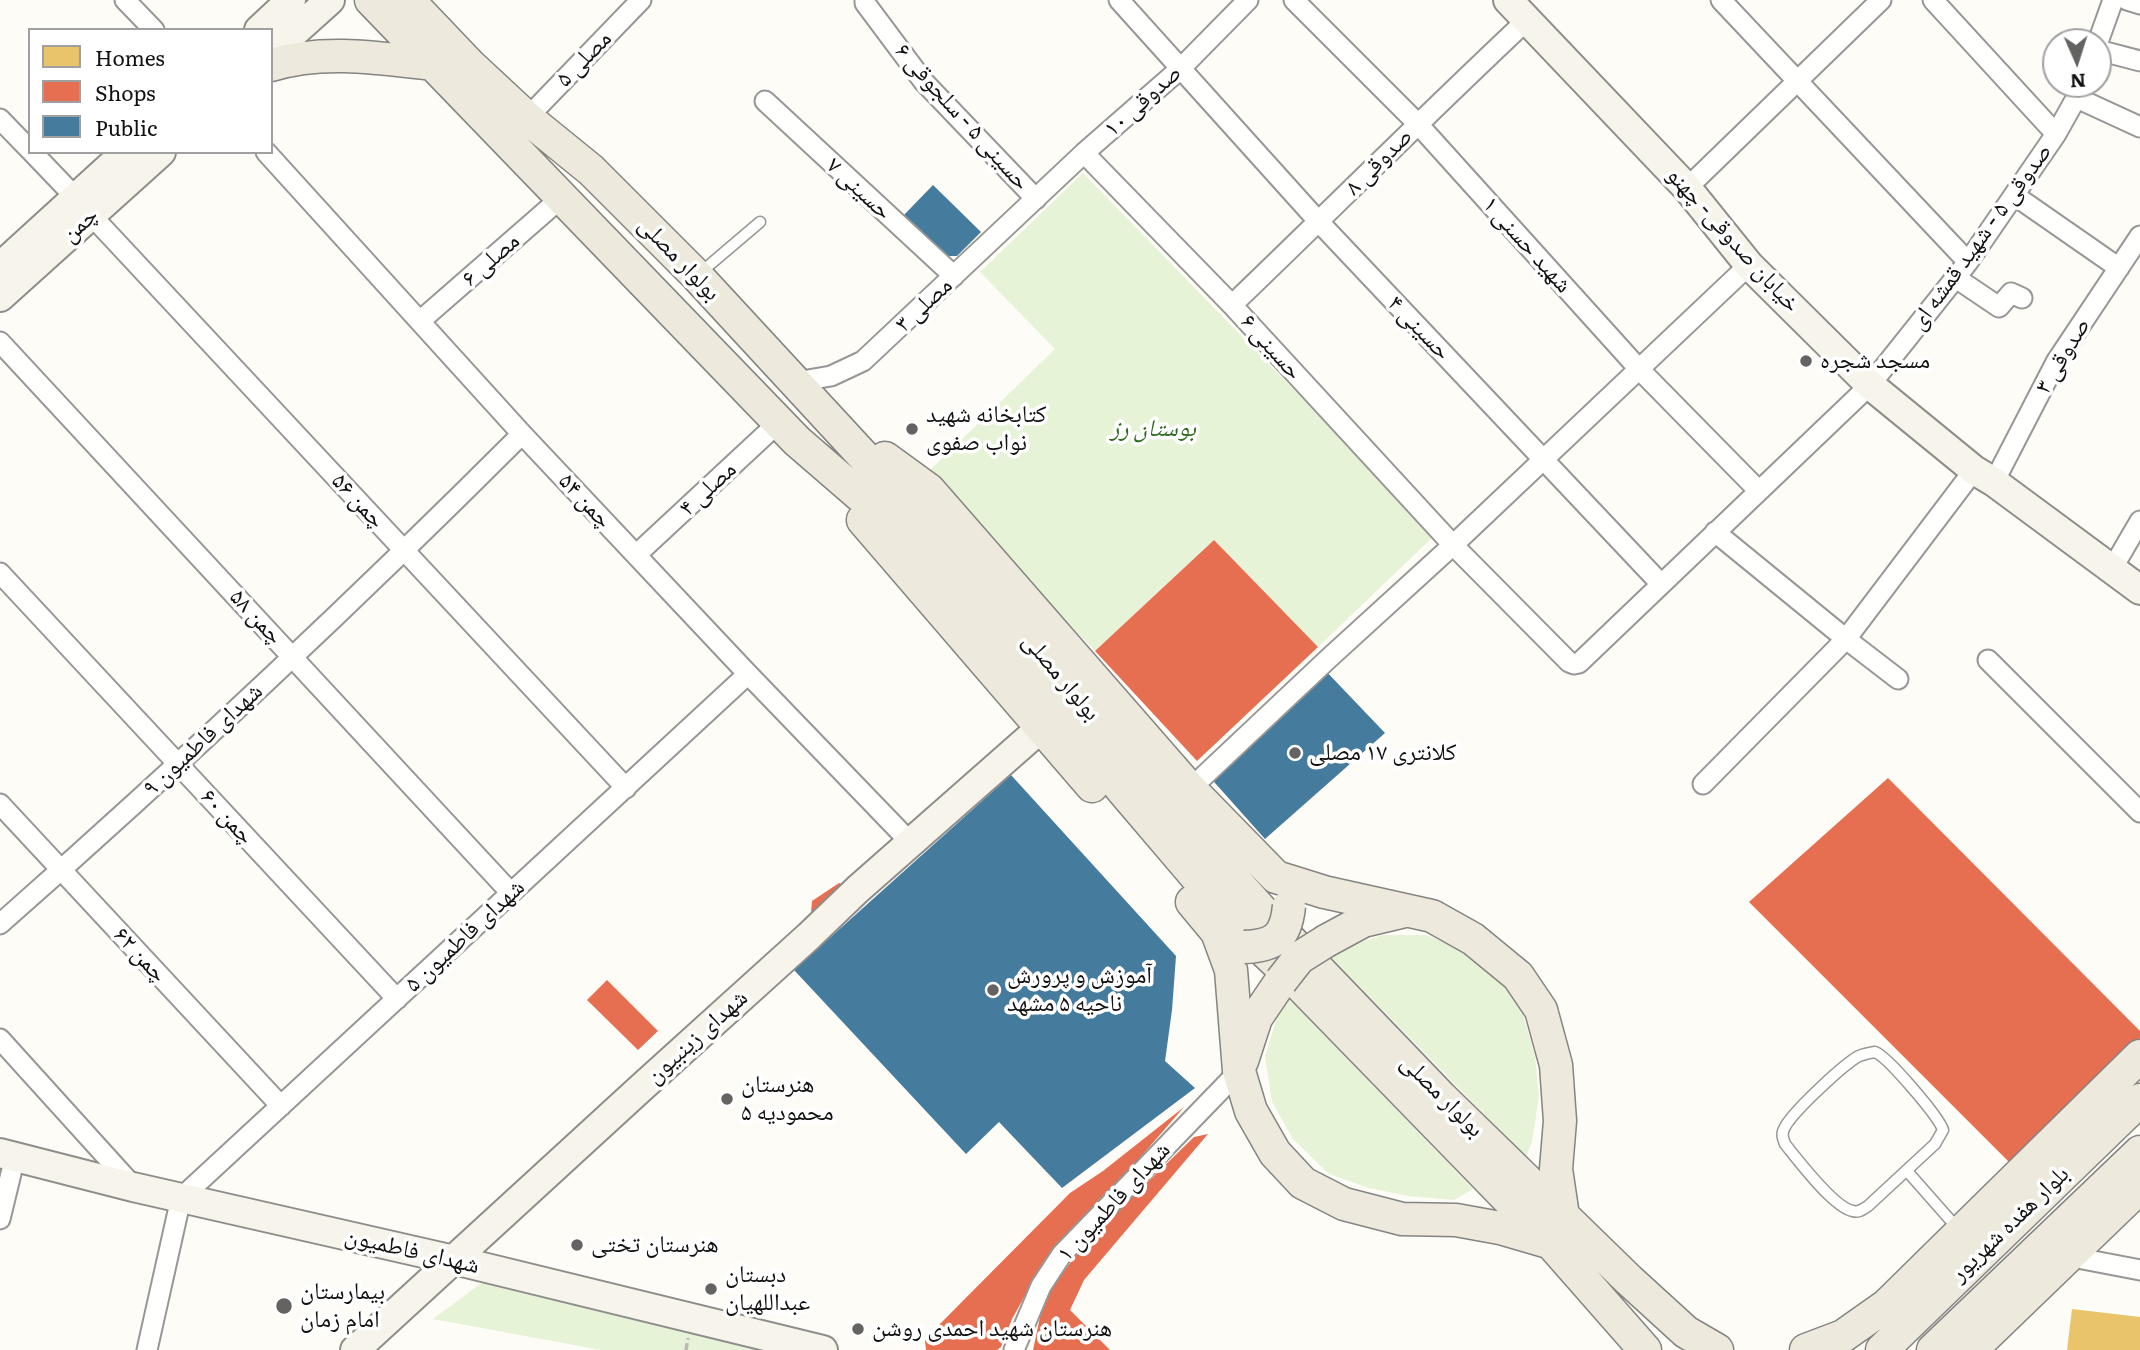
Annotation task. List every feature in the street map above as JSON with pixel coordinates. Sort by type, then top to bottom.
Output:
[{"type":"main road","name":"بولوار مصلی","points":[[371,0],[788,432],[915,544],[1240,928],[1557,1229],[1686,1332],[1717,1350]]},
{"type":"main road","name":"بولوار مصلی","points":[[417,6],[470,65],[527,118],[591,170],[697,276],[796,382],[1047,659],[1143,778],[1262,911],[1441,1097],[1557,1229],[1645,1350]]},
{"type":"main road","points":[[273,64],[337,56],[432,64]]},
{"type":"main road","points":[[561,198],[591,170]]},
{"type":"main road","points":[[788,432],[1042,727],[1231,939],[1262,946],[1277,938],[1287,923],[1289,906],[1276,877],[1190,789],[929,490],[826,415]]},
{"type":"main road","points":[[1231,939],[1238,1070],[1257,1122],[1275,1153],[1303,1183],[1344,1204],[1402,1219],[1468,1222],[1500,1228],[1557,1229],[1556,1169],[1560,1121],[1556,1065],[1541,1010],[1518,976],[1472,939],[1432,916],[1324,892],[1276,877]]},
{"type":"main road","points":[[1238,1070],[1256,1018],[1299,958],[1363,921],[1406,911]]},
{"type":"main road","points":[[1807,1350],[1843,1336],[1887,1305],[2140,1056]]},
{"type":"main road","name":"بلوار هفده شهریور","points":[[1882,1350],[2140,1100]]},
{"type":"main road","name":"بلوار هفده شهریور","points":[[1933,1350],[2140,1152]]},
{"type":"main road","points":[[1971,1350],[2140,1187]]},
{"type":"street","points":[[125,0],[152,28]]},
{"type":"street","points":[[261,28],[291,0]]},
{"type":"street","points":[[273,51],[330,0]]},
{"type":"street","name":"مصلی ۵","points":[[527,118],[641,0]]},
{"type":"street","name":"حسینی ۵ - سلجوقی ۶","points":[[865,0],[924,82],[1036,199]]},
{"type":"street","name":"حسینی ۴","points":[[1119,0],[1319,222],[1661,584]]},
{"type":"street","name":"صدوقی ۱۰","points":[[1036,199],[1180,69],[1248,0]]},
{"type":"street","name":"شهید حسنی ۱","points":[[1294,0],[1418,123],[1639,369],[1758,490]]},
{"type":"street","points":[[1721,0],[1968,262]]},
{"type":"street","points":[[1687,188],[1881,0]]},
{"type":"street","points":[[1933,0],[2056,134]]},
{"type":"street","points":[[2103,28],[2113,0]]},
{"type":"street","points":[[2127,0],[2140,4]]},
{"type":"street","name":"صدوقی ۸","points":[[1233,305],[1418,123],[1518,10]]},
{"type":"street","name":"خیابان صدوقی- چهنو","points":[[1518,10],[1687,188],[1749,265],[1870,385],[1984,476],[2140,590]]},
{"type":"street","points":[[2112,54],[2140,61]]},
{"type":"street","name":"صدوقی ۵ - شهید قمشه ای","points":[[1661,584],[1870,385],[1968,262],[2056,134],[2076,98]]},
{"type":"street","points":[[2092,98],[2140,127]]},
{"type":"street","name":"حسینی ۷","points":[[765,102],[954,276]]},
{"type":"street","name":"چمن ۵۶","points":[[0,119],[28,148]]},
{"type":"street","name":"حسینی ۶","points":[[1084,153],[1233,305],[1453,545],[1574,664],[1579,663],[1661,584]]},
{"type":"street","name":"چمن ۵۶","points":[[34,154],[626,788]]},
{"type":"street","name":"چمن","points":[[0,297],[84,206],[124,154]]},
{"type":"street","name":"چمن","points":[[0,267],[158,154]]},
{"type":"street","name":"چمن ۵۴","points":[[268,154],[522,434],[911,844]]},
{"type":"street","points":[[2014,195],[2119,268]]},
{"type":"street","name":"مصلی ۶","points":[[421,321],[561,198]]},
{"type":"street","name":"مصلی ۳","points":[[796,382],[831,376],[863,361],[1036,199]]},
{"type":"street","name":"صدوقی ۳","points":[[1703,784],[1846,639],[1984,476],[2140,236]]},
{"type":"street","points":[[1190,789],[1749,265]]},
{"type":"street","points":[[1955,278],[1999,307],[2011,293],[2022,298]]},
{"type":"street","name":"چمن ۵۸","points":[[0,342],[511,893]]},
{"type":"street","name":"مصلی ۴","points":[[636,555],[788,432]]},
{"type":"street","name":"شهدای فاطمیون ۹","points":[[0,924],[293,657],[405,551],[522,434]]},
{"type":"street","points":[[2112,569],[2140,522]]},
{"type":"street","points":[[1715,532],[1898,679]]},
{"type":"street","name":"چمن ۶۰","points":[[0,573],[397,999]]},
{"type":"street","points":[[1988,660],[2140,812]]},
{"type":"street","name":"شهدای فاطمیون ۵","points":[[181,1198],[748,674]]},
{"type":"street","name":"شهدای زینبیون","points":[[355,1350],[859,888],[1042,727]]},
{"type":"street","name":"چمن ۶۲","points":[[0,804],[281,1106]]},
{"type":"street","points":[[0,1039],[133,1187]]},
{"type":"street","name":"شهدای فاطمیون ۱","points":[[1014,1350],[1041,1286],[1062,1254],[1238,1070]]},
{"type":"street","points":[[0,1219],[8,1155]]},
{"type":"street","name":"شهدای فاطمیون","points":[[8,1155],[133,1187],[454,1260],[811,1348]]},
{"type":"street","points":[[147,1350],[181,1198]]},
{"type":"street","points":[[2067,1256],[2140,1270]]},
{"type":"lane","points":[[697,276],[760,222]]},
{"type":"lane","points":[[1875,1052],[1887,1059],[1942,1127],[1936,1144],[1907,1171],[1868,1206],[1854,1212],[1825,1191],[1793,1154],[1782,1137],[1784,1129],[1808,1100],[1856,1058],[1875,1052]]},
{"type":"lane","points":[[1907,1171],[1961,1233]]},
{"type":"green space","name":"بوستان رز","points":[[1083,173],[1435,535],[1318,647],[1214,540],[1095,651],[926,474],[1055,349],[980,272]]},
{"type":"green space","points":[[1382,935],[1426,935],[1467,951],[1500,977],[1523,1014],[1535,1056],[1539,1097],[1532,1142],[1526,1157],[1330,956],[1340,949]]},
{"type":"green space","points":[[1288,997],[1473,1189],[1454,1200],[1408,1196],[1369,1188],[1329,1174],[1293,1139],[1272,1102],[1265,1056],[1279,1011]]},
{"type":"green space","points":[[487,1279],[779,1350],[601,1350],[433,1319]]},
{"type":"building: Homes","points":[[2072,1309],[2140,1317],[2140,1350],[2067,1350]]},
{"type":"building: Shops","points":[[1214,540],[1318,647],[1197,761],[1095,651]]},
{"type":"building: Shops","points":[[1888,778],[2140,1031],[2140,1038],[2011,1164],[1749,902]]},
{"type":"building: Shops","points":[[839,883],[858,889],[809,936],[812,901]]},
{"type":"building: Shops","points":[[607,980],[658,1031],[638,1050],[587,1000]]},
{"type":"building: Shops","points":[[1184,1107],[1124,1176],[1046,1258],[1012,1319],[1001,1347],[997,1350],[926,1350],[925,1341],[931,1333],[1070,1193],[1103,1171]]},
{"type":"building: Shops","points":[[1208,1134],[1084,1280],[1070,1310],[1110,1350],[1033,1350],[1043,1303],[1086,1242],[1194,1137]]},
{"type":"building: Public","points":[[933,185],[981,232],[957,256],[943,256],[903,216]]},
{"type":"building: Public","name":"کلانتری ۱۷ مصلی","points":[[1322,667],[1385,733],[1265,839],[1207,774]]},
{"type":"building: Public","name":"آموزش و پرورش ناحیه ۵ مشهد","points":[[1011,775],[1176,956],[1165,1061],[1195,1088],[1062,1188],[999,1122],[966,1154],[794,970]]},
{"type":"place","name":"مسجد شجره","points":[[1806,361]]},
{"type":"place","name":"کتابخانه شهید نواب صفوی","points":[[912,429]]},
{"type":"place","name":"کلانتری ۱۷ مصلی","points":[[1295,753]]},
{"type":"place","name":"آموزش و پرورش ناحیه ۵ مشهد","points":[[993,990]]},
{"type":"place","name":"هنرستان محمودیه ۵","points":[[727,1099]]},
{"type":"place","name":"هنرستان تختی","points":[[577,1245]]},
{"type":"place","name":"دبستان عبداللهیان","points":[[711,1289]]},
{"type":"place","name":"بیمارستان امام زمان","points":[[284,1306]]},
{"type":"place","name":"هنرستان شهید احمدی روشن","points":[[858,1329]]}]
